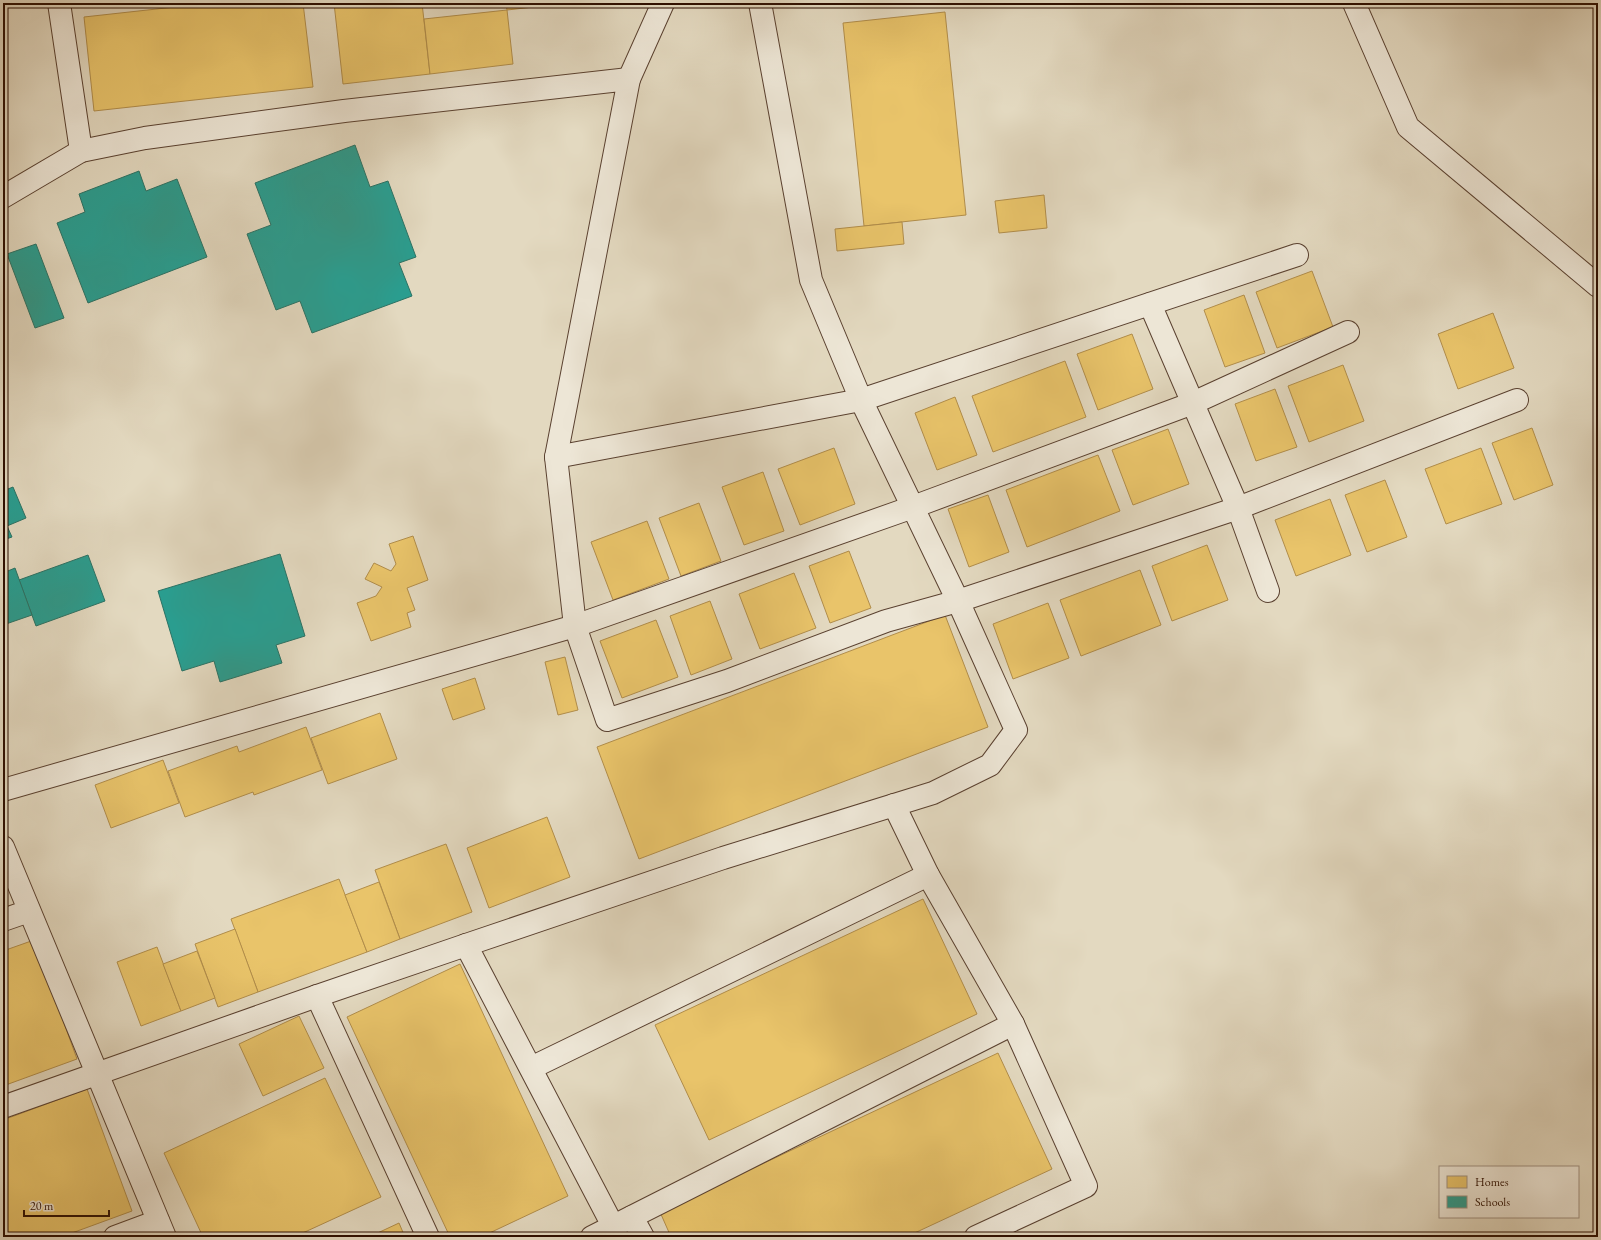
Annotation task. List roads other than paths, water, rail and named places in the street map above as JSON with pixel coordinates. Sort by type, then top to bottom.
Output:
[{"type":"street","points":[[59,3],[81,151]]},
{"type":"street","points":[[663,3],[629,79],[556,457],[575,626],[607,720],[727,681],[886,621],[958,601],[1238,508],[1517,400]]},
{"type":"street","points":[[3,1107],[317,996],[723,858],[933,793],[990,765],[1016,730],[958,601],[861,400],[811,280],[760,3]]},
{"type":"street","points":[[1354,3],[1408,127],[1598,286]]},
{"type":"street","points":[[3,197],[81,151],[145,138],[222,126],[629,79]]},
{"type":"street","points":[[556,457],[861,400],[1297,255]]},
{"type":"street","points":[[1150,304],[1238,508],[1268,591]]},
{"type":"street","points":[[3,790],[575,626],[913,507],[1193,403],[1348,332]]},
{"type":"street","points":[[894,805],[928,875],[1013,1024],[1086,1186],[976,1237]]},
{"type":"street","points":[[3,847],[28,911],[162,1229],[115,1237]]},
{"type":"street","points":[[530,1068],[928,875]]},
{"type":"street","points":[[3,920],[28,911]]},
{"type":"street","points":[[466,945],[530,1068],[623,1222],[643,1237]]},
{"type":"street","points":[[317,996],[428,1237]]},
{"type":"street","points":[[592,1237],[1013,1024]]}]
